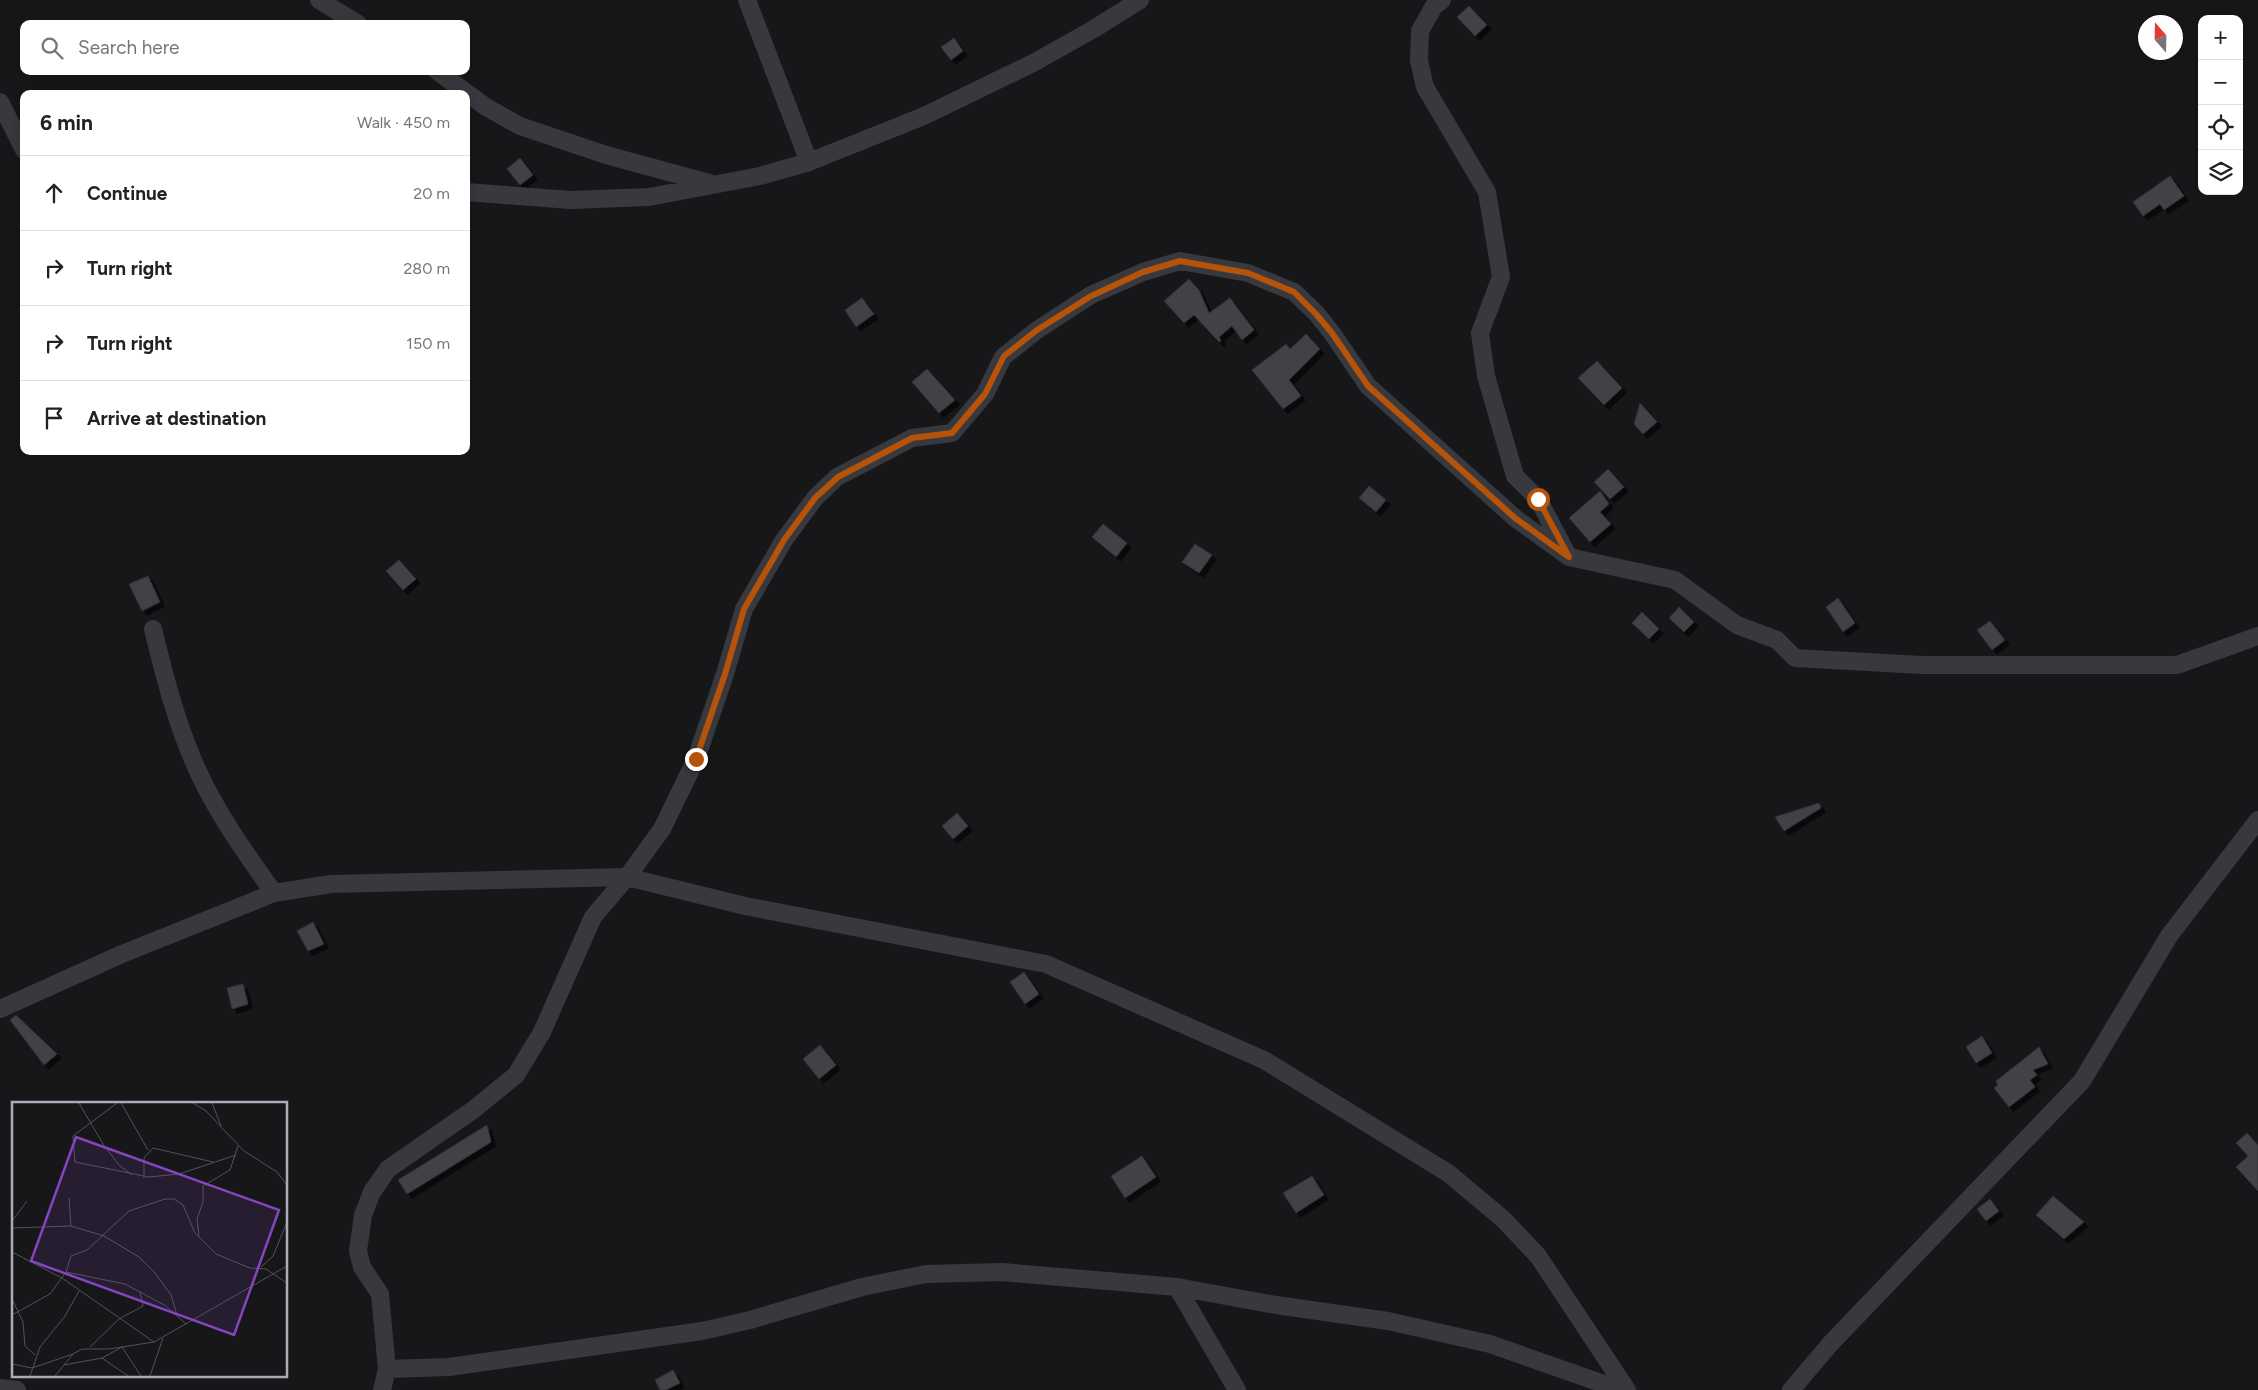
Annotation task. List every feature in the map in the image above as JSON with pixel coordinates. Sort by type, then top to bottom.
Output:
[{"type":"street","points":[[319,0],[352,20]]},
{"type":"street","points":[[747,0],[809,162]]},
{"type":"street","points":[[470,192],[571,200],[649,197],[760,176],[809,162],[924,116],[1036,62],[1140,0]]},
{"type":"street","points":[[1442,0],[1434,6],[1420,31],[1419,61],[1425,86],[1487,192],[1501,276],[1480,333],[1486,376],[1516,476],[1538,499],[1569,557]]},
{"type":"street","points":[[442,75],[463,90]]},
{"type":"street","points":[[470,95],[486,107],[520,126],[606,155],[714,184]]},
{"type":"street","points":[[0,102],[20,142]]},
{"type":"street","points":[[382,1390],[387,1369],[380,1294],[362,1267],[358,1250],[363,1215],[372,1192],[388,1169],[473,1110],[516,1075],[542,1032],[593,917],[627,877],[662,829],[696,759],[725,674],[744,609],[784,540],[815,498],[838,477],[912,438],[952,433],[985,394],[1004,356],[1064,311],[1143,272],[1180,261],[1248,273],[1294,292],[1332,333],[1368,386],[1515,518],[1569,557],[1675,580],[1737,625],[1777,640],[1795,658],[1921,666],[2177,665],[2258,636]]},
{"type":"street","points":[[153,629],[168,690],[193,761],[229,830],[274,893]]},
{"type":"street","points":[[1791,1390],[1831,1343],[2082,1081],[2169,936],[2258,820]]},
{"type":"street","points":[[0,1009],[122,954],[274,893],[331,884],[627,877],[745,906],[1046,964],[1264,1060],[1448,1173],[1503,1219],[1538,1256],[1627,1390]]},
{"type":"street","points":[[387,1369],[449,1366],[702,1331],[750,1320],[862,1288],[926,1274],[1002,1272],[1178,1287],[1276,1305],[1388,1321],[1490,1344],[1621,1390]]},
{"type":"street","points":[[1178,1287],[1237,1390]]},
{"type":"street","points":[[0,1388],[17,1390]]},
{"type":"building","points":[[1469,6],[1487,25],[1475,36],[1457,17]]},
{"type":"building","points":[[954,38],[963,51],[951,60],[941,47]]},
{"type":"building","points":[[520,158],[533,175],[520,185],[507,169]]},
{"type":"building","points":[[2170,176],[2184,196],[2164,210],[2160,204],[2143,216],[2133,202]]},
{"type":"building","points":[[1189,279],[1199,290],[1209,313],[1230,298],[1254,330],[1242,340],[1232,326],[1219,337],[1221,341],[1219,342],[1194,315],[1184,323],[1164,301]]},
{"type":"building","points":[[862,298],[874,314],[856,327],[845,310]]},
{"type":"building","points":[[1306,334],[1320,349],[1289,380],[1301,396],[1283,409],[1252,370],[1286,344],[1290,349]]},
{"type":"building","points":[[1597,361],[1622,388],[1604,405],[1578,378]]},
{"type":"building","points":[[927,369],[955,400],[939,413],[912,382]]},
{"type":"building","points":[[1640,403],[1657,422],[1643,434],[1634,424]]},
{"type":"building","points":[[1608,469],[1624,487],[1610,499],[1594,482]]},
{"type":"building","points":[[1369,486],[1386,500],[1376,512],[1359,498]]},
{"type":"building","points":[[1600,491],[1609,504],[1600,512],[1611,524],[1590,542],[1569,518]]},
{"type":"building","points":[[1103,524],[1127,543],[1116,557],[1092,537]]},
{"type":"building","points":[[1195,544],[1212,555],[1199,573],[1182,562]]},
{"type":"building","points":[[399,560],[416,579],[403,590],[386,571]]},
{"type":"building","points":[[148,576],[160,602],[142,611],[129,584]]},
{"type":"building","points":[[1838,598],[1855,623],[1843,632],[1826,607]]},
{"type":"building","points":[[1679,607],[1694,622],[1684,632],[1669,618]]},
{"type":"building","points":[[1642,612],[1659,629],[1649,639],[1632,623]]},
{"type":"building","points":[[1990,621],[2005,640],[1992,650],[1977,630]]},
{"type":"building","points":[[1819,803],[1821,808],[1784,831],[1775,817]]},
{"type":"building","points":[[957,813],[968,826],[953,839],[942,826]]},
{"type":"building","points":[[313,922],[324,944],[308,951],[297,931]]},
{"type":"building","points":[[1024,972],[1039,994],[1025,1004],[1010,982]]},
{"type":"building","points":[[243,984],[248,1004],[232,1009],[227,988]]},
{"type":"building","points":[[16,1015],[57,1054],[44,1065],[10,1020]]},
{"type":"building","points":[[1982,1036],[1992,1053],[1976,1063],[1966,1047]]},
{"type":"building","points":[[820,1045],[836,1065],[819,1079],[803,1059]]},
{"type":"building","points":[[2039,1047],[2048,1064],[2033,1070],[2037,1075],[2030,1080],[2035,1087],[2009,1107],[1994,1088],[1998,1085],[1996,1081]]},
{"type":"building","points":[[487,1125],[491,1142],[407,1194],[398,1180]]},
{"type":"building","points":[[2247,1133],[2258,1145],[2258,1191],[2236,1167],[2248,1156],[2236,1143]]},
{"type":"building","points":[[1142,1156],[1156,1177],[1125,1198],[1111,1176]]},
{"type":"building","points":[[1312,1176],[1324,1195],[1296,1213],[1283,1193]]},
{"type":"building","points":[[2053,1196],[2084,1222],[2064,1239],[2036,1215]]},
{"type":"building","points":[[1990,1199],[1999,1211],[1986,1221],[1977,1209]]},
{"type":"building","points":[[673,1370],[680,1383],[666,1390],[660,1390],[655,1380]]},
{"type":"route","points":[[696,759],[725,674],[744,609],[784,540],[815,498],[838,477],[912,438],[952,433],[985,394],[1004,356],[1064,311],[1143,272],[1180,261],[1248,273],[1294,292],[1332,333],[1358,368],[1368,386],[1515,518],[1569,557],[1538,499]]}]
